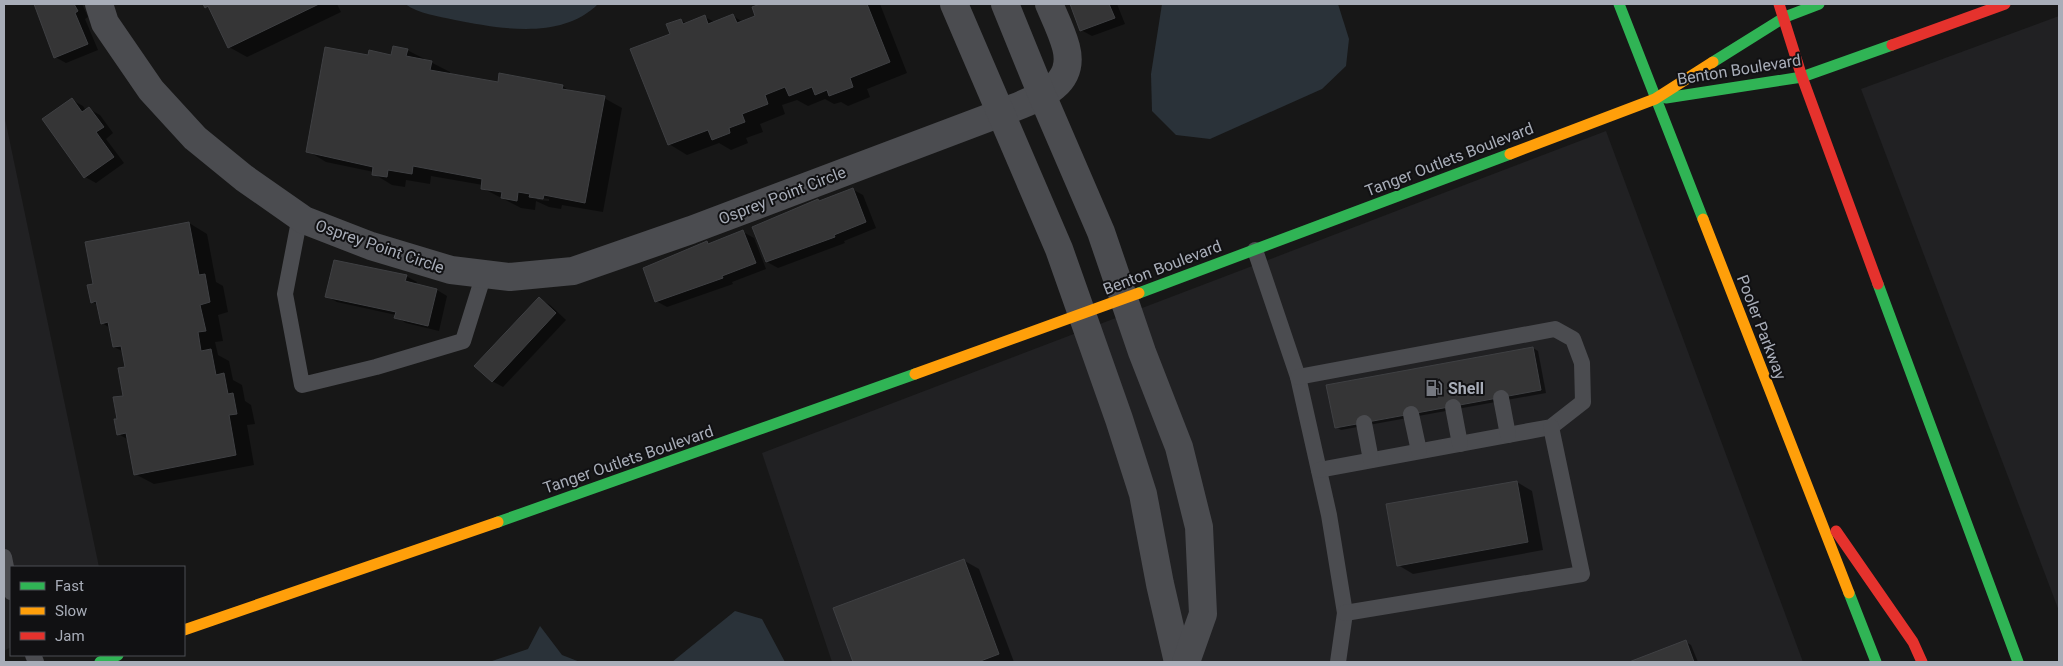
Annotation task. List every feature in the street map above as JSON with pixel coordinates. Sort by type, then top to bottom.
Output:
[{"type":"street","name":"Osprey Point Circle","points":[[99,4],[105,23],[152,90],[195,138],[244,178],[300,216],[371,246],[451,270],[510,277],[573,271],[691,230],[1001,114],[1042,95],[1059,84],[1068,68],[1066,48],[1049,4]]},
{"type":"street","points":[[954,4],[1059,249],[1143,494],[1160,584],[1178,662]]},
{"type":"street","points":[[1004,4],[1101,232],[1179,447],[1199,527],[1203,614],[1186,662]]},
{"type":"street","name":"Pooler Parkway","points":[[1619,4],[1876,662]]},
{"type":"street","points":[[1779,4],[1785,18],[1802,77],[2018,662]]},
{"type":"street","name":"Benton Boulevard","points":[[1655,99],[1785,18],[1819,4]]},
{"type":"street","name":"Benton Boulevard","points":[[1655,99],[1802,77],[2005,4]]},
{"type":"street","name":"Tanger Outlets Boulevard","points":[[1254,250],[1655,99]]},
{"type":"street","name":"Benton Boulevard","points":[[1082,315],[1254,250]]},
{"type":"street","name":"Tanger Outlets Boulevard","points":[[185,630],[519,515],[1082,315]]},
{"type":"street","points":[[1811,495],[1913,642],[1922,662]]},
{"type":"street","points":[[100,662],[115,656]]},
{"type":"lane","points":[[300,216],[285,294],[302,385],[376,367],[463,341],[484,274]]},
{"type":"lane","points":[[1254,250],[1298,376],[1329,515],[1345,613],[1338,662]]},
{"type":"lane","points":[[1298,376],[1354,373],[1491,348],[1555,329],[1573,339],[1582,363],[1583,402],[1551,427],[1319,470]]},
{"type":"lane","points":[[1501,398],[1508,435]]},
{"type":"lane","points":[[1453,406],[1460,444]]},
{"type":"lane","points":[[1411,414],[1419,451]]},
{"type":"lane","points":[[1364,423],[1371,460]]},
{"type":"lane","points":[[1345,613],[1582,574],[1551,427]]},
{"type":"lane","points":[[4,557],[10,587]]},
{"type":"shaded area","points":[[405,4],[598,4],[583,15],[567,23],[530,29],[492,26],[435,16]]},
{"type":"shaded area","points":[[1162,4],[1338,4],[1349,39],[1346,66],[1322,89],[1210,139],[1176,135],[1152,111],[1151,74]]},
{"type":"shaded area","points":[[2059,16],[2059,611],[1861,89]]},
{"type":"shaded area","points":[[4,114],[99,566],[10,566],[10,648],[4,651]]},
{"type":"shaded area","points":[[1606,131],[1803,662],[832,662],[762,453]]},
{"type":"shaded area","points":[[735,611],[762,619],[785,662],[672,662]]},
{"type":"shaded area","points":[[540,626],[562,655],[580,662],[489,662],[528,649]]},
{"type":"building","points":[[34,4],[74,4],[78,11],[75,13],[88,44],[54,58]]},
{"type":"building","points":[[203,4],[319,4],[228,48],[208,6],[205,8]]},
{"type":"building","points":[[760,4],[867,4],[890,62],[850,78],[853,87],[829,96],[827,90],[815,95],[812,87],[789,96],[785,87],[765,95],[768,104],[742,114],[745,122],[729,128],[730,133],[712,140],[708,130],[668,145],[630,49],[670,34],[666,24],[681,19],[683,24],[705,15],[708,24],[733,14],[737,23],[755,16],[752,7]]},
{"type":"building","points":[[1070,4],[1109,4],[1115,18],[1080,31]]},
{"type":"building","points":[[393,46],[408,49],[406,56],[432,61],[430,70],[498,82],[499,73],[563,85],[562,89],[605,96],[585,203],[544,195],[543,199],[529,197],[530,194],[518,192],[517,201],[501,198],[502,192],[481,189],[482,179],[413,166],[412,174],[388,170],[387,177],[372,175],[373,167],[306,152],[325,47],[368,55],[369,50],[391,55]]},
{"type":"building","points":[[72,98],[82,112],[89,107],[104,127],[96,132],[114,157],[84,178],[42,119]]},
{"type":"building","points":[[853,188],[866,222],[834,235],[835,237],[766,262],[752,227],[818,199],[819,201]]},
{"type":"building","points":[[189,222],[199,275],[205,274],[210,302],[200,305],[206,331],[198,332],[201,351],[211,349],[216,375],[224,373],[228,394],[233,393],[237,414],[229,415],[236,455],[134,475],[126,433],[117,435],[114,419],[117,419],[113,397],[123,396],[118,368],[125,367],[121,346],[113,347],[108,322],[101,324],[96,301],[91,303],[87,285],[93,284],[85,242]]},
{"type":"building","points":[[743,230],[756,263],[722,276],[723,278],[655,302],[643,268],[707,241],[708,244]]},
{"type":"building","points":[[334,260],[407,275],[405,281],[437,289],[428,326],[394,318],[396,312],[325,297]]},
{"type":"building","points":[[539,297],[556,313],[492,382],[474,366]]},
{"type":"building","name":"Shell","points":[[1533,347],[1541,390],[1335,428],[1326,385]]},
{"type":"building","points":[[1517,481],[1528,542],[1397,566],[1386,504]]},
{"type":"building","points":[[964,559],[999,654],[978,662],[853,662],[833,608]]},
{"type":"building","points":[[1686,640],[1694,662],[1629,662]]},
{"type":"traffic: fast","points":[[1619,4],[1703,219]]},
{"type":"traffic: fast","points":[[1713,62],[1785,17],[1819,4]]},
{"type":"traffic: fast","points":[[1666,98],[1802,77],[1892,45]]},
{"type":"traffic: fast","points":[[1139,293],[1510,154]]},
{"type":"traffic: fast","points":[[1878,284],[2018,662]]},
{"type":"traffic: fast","points":[[498,522],[915,374]]},
{"type":"traffic: fast","points":[[1849,593],[1876,662]]},
{"type":"traffic: fast","points":[[100,662],[115,656]]},
{"type":"traffic: slow","points":[[1510,154],[1655,99],[1713,62]]},
{"type":"traffic: slow","points":[[1703,219],[1849,593]]},
{"type":"traffic: slow","points":[[915,374],[1139,293]]},
{"type":"traffic: slow","points":[[185,630],[498,522]]},
{"type":"traffic: jam","points":[[1779,4],[1802,77],[1878,284]]},
{"type":"traffic: jam","points":[[1892,45],[2005,4]]},
{"type":"traffic: jam","points":[[1836,531],[1913,642],[1922,662]]},
{"type":"place","name":"Shell","points":[[1434,388]]}]
